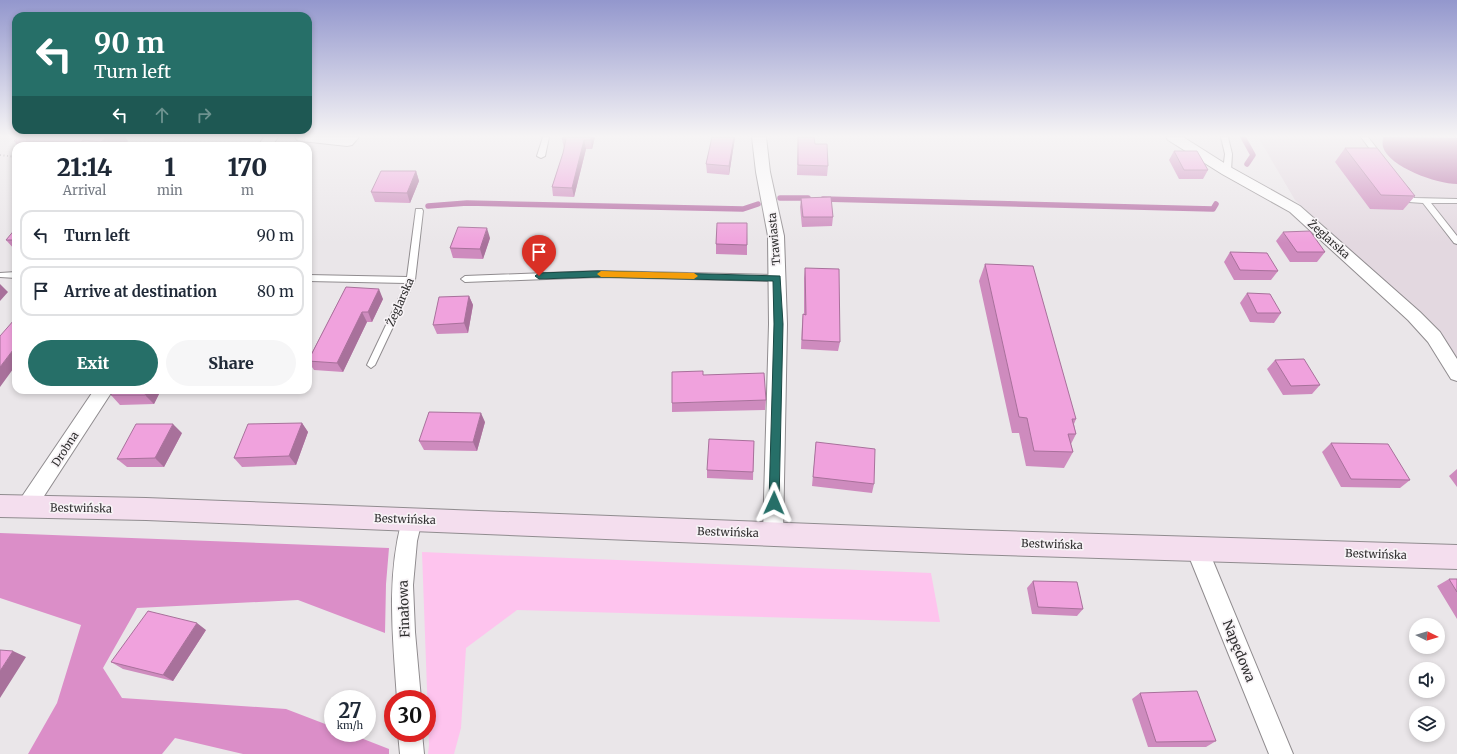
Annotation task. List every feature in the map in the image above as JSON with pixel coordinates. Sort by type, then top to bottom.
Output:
[{"type":"street","name":"Trawiasta","points":[[763,172],[776,236],[778,324],[773,534]]},
{"type":"street","name":"Żeglarska","points":[[1229,172],[1295,209],[1414,316],[1434,337],[1457,374]]},
{"type":"street","name":"Drobna","points":[[26,507],[101,394]]},
{"type":"street","name":"Bestwińska","points":[[0,506],[146,509],[773,534],[1457,557]]},
{"type":"street","name":"Finałowa","points":[[408,690],[402,581],[407,535],[412,520]]},
{"type":"street","name":"Napędowa","points":[[1197,549],[1281,754]]},
{"type":"street","points":[[411,742],[412,754]]},
{"type":"lane","points":[[1398,181],[1412,200],[1457,201]]},
{"type":"lane","points":[[1425,201],[1457,241]]},
{"type":"lane","name":"Żeglarska","points":[[370,365],[411,280],[419,211]]},
{"type":"lane","points":[[465,279],[598,274],[777,278]]},
{"type":"lane","points":[[2,276],[12,276]]},
{"type":"lane","points":[[312,278],[411,280]]},
{"type":"shaded area","points":[[1279,172],[1457,172],[1457,362],[1436,327],[1295,200]]},
{"type":"shaded area","points":[[1414,172],[1457,172],[1457,184],[1426,178]]},
{"type":"shaded area","points":[[0,533],[389,548],[386,584],[385,633],[298,600],[137,608],[103,668],[122,698],[286,709],[324,724],[324,742],[371,742],[389,749],[389,754],[243,754],[175,738],[162,754],[28,754],[57,703],[81,625],[0,598]]},
{"type":"shaded area","points":[[422,552],[931,573],[940,622],[517,610],[466,648],[461,728],[454,754],[428,754],[429,742],[436,742],[436,690],[427,690]]},
{"type":"building","points":[[380,172],[416,172],[407,193],[371,192]]},
{"type":"building","points":[[557,172],[576,172],[572,188],[552,187]]},
{"type":"building","points":[[1364,172],[1396,172],[1415,196],[1381,195]]},
{"type":"building","points":[[831,197],[833,217],[803,217],[801,198]]},
{"type":"building","points":[[717,223],[747,223],[747,245],[716,244]]},
{"type":"building","points":[[458,227],[487,228],[480,249],[450,248]]},
{"type":"building","points":[[1310,231],[1325,252],[1297,252],[1283,232]]},
{"type":"building","points":[[12,233],[12,240],[6,240]]},
{"type":"building","points":[[1230,252],[1267,253],[1278,271],[1240,270]]},
{"type":"building","points":[[985,264],[1033,266],[1076,419],[1072,419],[1076,434],[1068,434],[1073,452],[1034,451],[1027,418],[1019,417]]},
{"type":"building","points":[[805,268],[839,269],[840,342],[802,340],[803,314],[806,315]]},
{"type":"building","points":[[346,287],[379,289],[368,312],[362,312],[337,363],[312,361],[312,353]]},
{"type":"building","points":[[1247,293],[1270,294],[1281,313],[1257,313]]},
{"type":"building","points":[[469,296],[464,323],[433,325],[439,297]]},
{"type":"building","points":[[12,322],[12,351],[0,367],[0,336]]},
{"type":"building","points":[[1304,359],[1320,385],[1291,386],[1275,360]]},
{"type":"building","points":[[703,371],[703,375],[764,373],[766,400],[672,403],[672,372]]},
{"type":"building","points":[[112,394],[146,394],[145,395]]},
{"type":"building","points":[[429,412],[481,413],[473,442],[419,441]]},
{"type":"building","points":[[302,423],[289,456],[234,458],[248,424]]},
{"type":"building","points":[[136,424],[173,424],[155,458],[117,459]]},
{"type":"building","points":[[709,439],[754,441],[753,472],[707,470]]},
{"type":"building","points":[[816,442],[875,449],[874,484],[813,477]]},
{"type":"building","points":[[1331,443],[1388,444],[1410,480],[1351,479]]},
{"type":"building","points":[[1449,579],[1457,579],[1457,592]]},
{"type":"building","points":[[1033,581],[1077,582],[1083,609],[1038,607]]},
{"type":"building","points":[[148,611],[197,623],[163,675],[111,662]]},
{"type":"building","points":[[0,650],[13,651],[0,671]]},
{"type":"building","points":[[1197,691],[1216,741],[1156,742],[1140,693]]},
{"type":"waterway","points":[[780,198],[808,198]]},
{"type":"waterway","points":[[823,199],[1213,209],[1216,204]]},
{"type":"waterway","points":[[428,206],[467,203],[743,209],[758,204]]},
{"type":"slow traffic","points":[[601,274],[694,276]]},
{"type":"route","points":[[539,276],[598,274],[777,278],[778,324],[774,503]]}]
